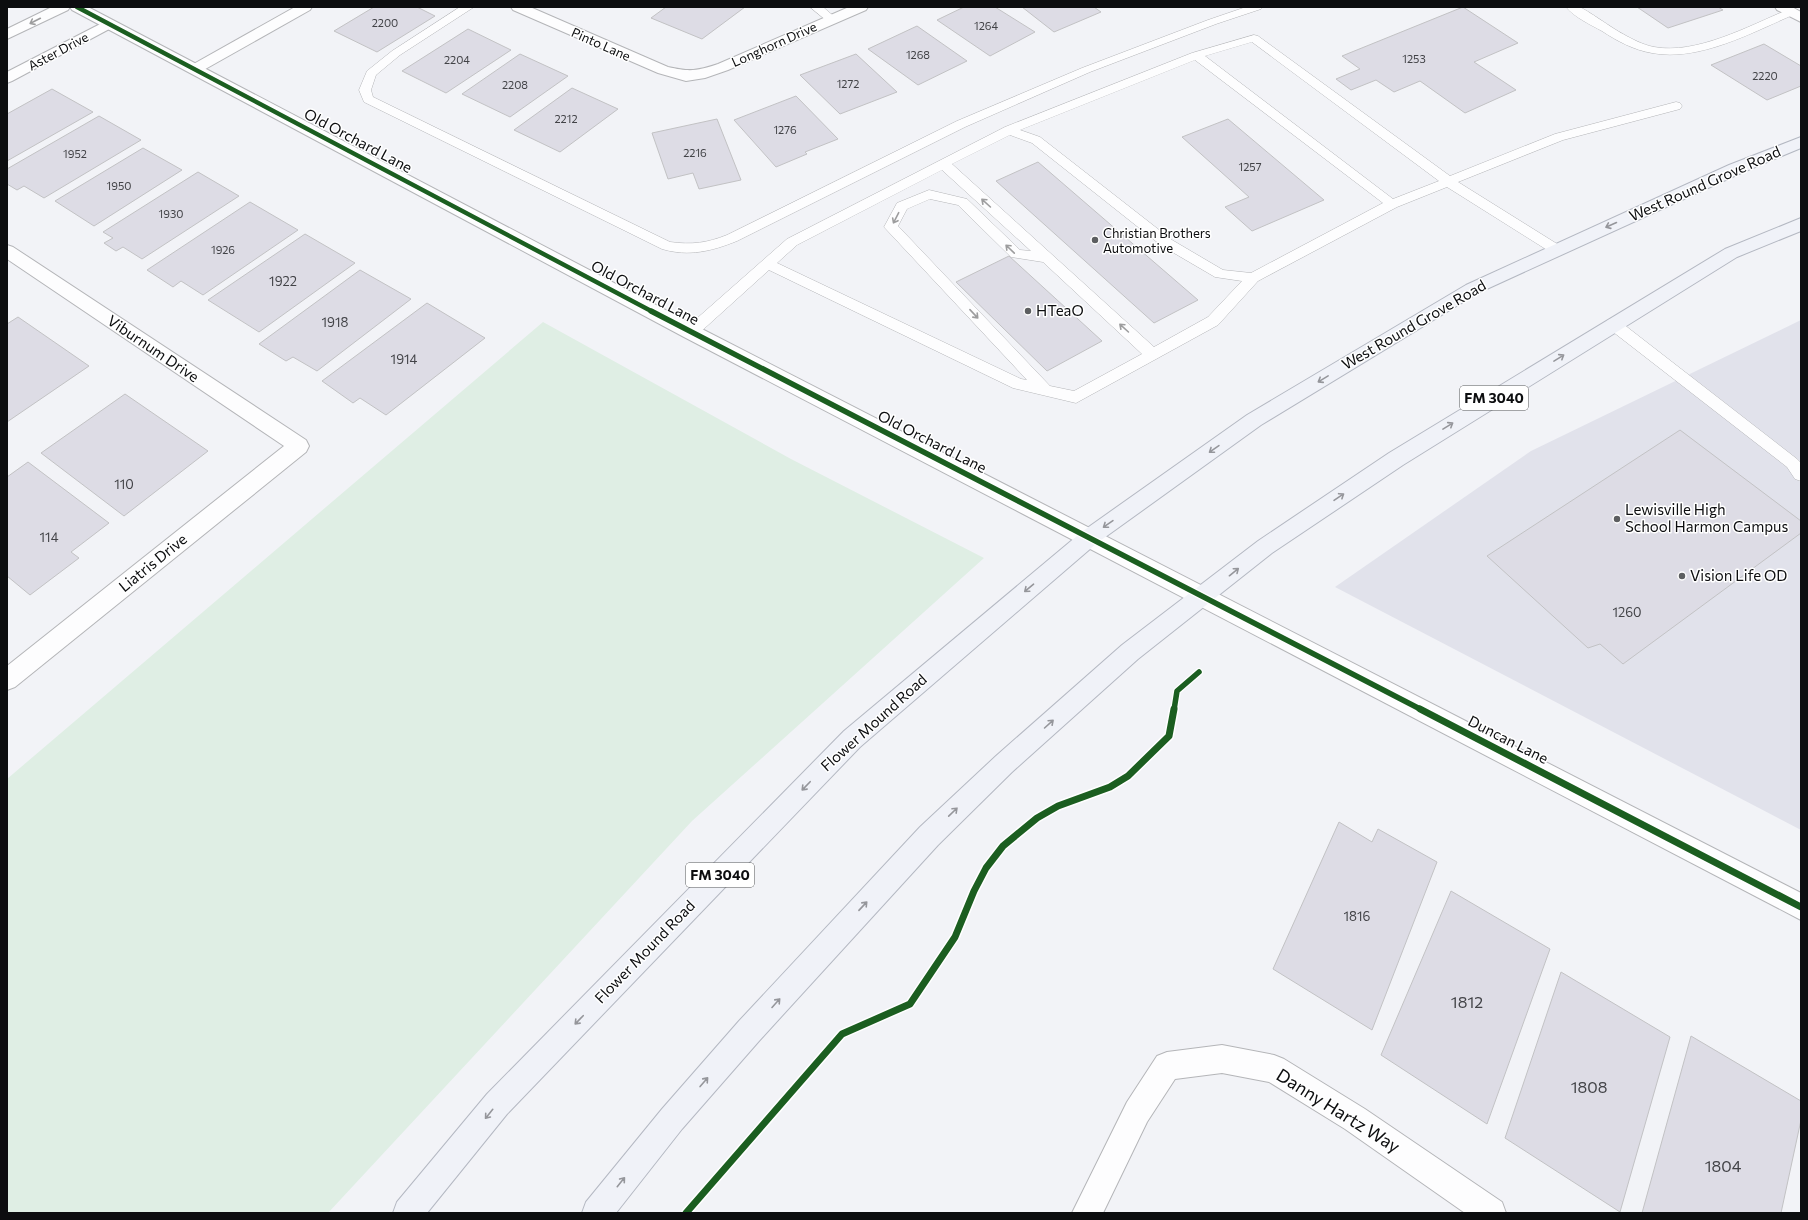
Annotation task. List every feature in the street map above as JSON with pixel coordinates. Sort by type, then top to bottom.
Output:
[{"type":"main road","name":"West Round Grove Road","points":[[1058,563],[1090,537],[1254,420],[1472,288],[1735,169],[1801,142]]},
{"type":"main road","name":"FM 3040","points":[[597,1213],[672,1119],[739,1042],[929,836],[1004,764],[1130,652],[1265,547],[1396,458],[1731,253],[1801,224]]},
{"type":"main road","name":"Flower Mound Road","points":[[408,1213],[497,1104],[852,739],[1058,563]]},
{"type":"street","points":[[7,35],[63,7]]},
{"type":"street","name":"Old Orchard Lane","points":[[77,7],[691,332],[1203,596]]},
{"type":"street","points":[[195,69],[305,7]]},
{"type":"street","name":"Pinto Lane","points":[[518,7],[663,70],[686,76]]},
{"type":"street","name":"Longhorn Drive","points":[[686,76],[705,73],[723,66],[861,7]]},
{"type":"street","name":"Aster Drive","points":[[7,78],[108,24]]},
{"type":"street","name":"Viburnum Drive","points":[[12,260],[299,446]]},
{"type":"street","name":"Liatris Drive","points":[[7,680],[299,446]]},
{"type":"street","name":"Duncan Lane","points":[[1203,596],[1801,907]]},
{"type":"street","name":"Danny Hartz Way","points":[[1087,1213],[1137,1112],[1168,1066],[1222,1059],[1274,1069],[1355,1119],[1491,1213]]},
{"type":"lane","points":[[468,7],[396,53],[371,74],[365,90],[368,99],[667,246],[694,250],[709,247],[732,238],[961,124],[1051,85],[1143,48],[1257,7]]},
{"type":"lane","points":[[816,7],[831,19]]},
{"type":"lane","points":[[1572,7],[1629,42],[1654,50],[1672,52],[1691,50],[1719,41],[1792,12]]},
{"type":"lane","points":[[691,332],[792,242],[1009,130],[1196,55],[1254,38],[1449,182],[1557,250]]},
{"type":"lane","points":[[1196,55],[1392,204]]},
{"type":"lane","points":[[767,264],[1018,384],[1076,397],[1213,321],[1253,278],[1392,204],[1559,137],[1676,106]]},
{"type":"lane","points":[[1009,130],[1036,140],[1167,243],[1220,274],[1253,278]]},
{"type":"lane","points":[[944,164],[1152,354]]},
{"type":"lane","points":[[1045,390],[892,227],[902,206],[929,194],[962,202],[1016,254],[1047,258]]},
{"type":"lane","points":[[1613,324],[1792,463],[1801,476]]},
{"type":"shaded area","name":"Lewisville High School Harmon Campus","points":[[1801,320],[1801,830],[1335,587],[1531,451]]},
{"type":"shaded area","points":[[543,322],[791,459],[984,558],[692,821],[328,1213],[7,1213],[7,779]]},
{"type":"building","points":[[374,7],[417,7],[435,16],[377,52],[334,31]]},
{"type":"building","points":[[666,7],[745,7],[702,39],[651,18]]},
{"type":"building","points":[[964,7],[995,7],[1035,32],[990,56],[937,20]]},
{"type":"building","points":[[1022,7],[1094,7],[1101,12],[1054,32]]},
{"type":"building","points":[[1463,7],[1518,43],[1474,62],[1516,90],[1465,113],[1420,81],[1394,92],[1376,80],[1351,90],[1336,79],[1360,69],[1342,56]]},
{"type":"building","points":[[1637,7],[1718,7],[1723,10],[1668,28]]},
{"type":"building","points":[[917,26],[967,61],[918,85],[868,49]]},
{"type":"building","points":[[468,29],[511,50],[446,93],[402,71]]},
{"type":"building","points":[[1764,44],[1801,66],[1801,86],[1767,100],[1711,65]]},
{"type":"building","points":[[520,54],[568,76],[510,117],[462,94]]},
{"type":"building","points":[[856,54],[897,92],[840,114],[800,75]]},
{"type":"building","points":[[572,88],[618,109],[560,152],[514,130]]},
{"type":"building","points":[[52,89],[93,112],[7,161],[7,114]]},
{"type":"building","points":[[796,96],[838,139],[805,152],[807,154],[776,167],[734,120]]},
{"type":"building","points":[[99,116],[141,140],[44,198],[24,186],[17,190],[7,184],[7,169]]},
{"type":"building","points":[[717,119],[741,180],[699,189],[693,173],[668,179],[652,133]]},
{"type":"building","points":[[1228,119],[1324,200],[1252,231],[1225,207],[1249,197],[1182,137]]},
{"type":"building","points":[[143,148],[182,170],[94,226],[55,201]]},
{"type":"building","name":"Christian Brothers Automotive","points":[[1038,162],[1198,300],[1154,323],[996,181]]},
{"type":"building","points":[[198,172],[239,196],[142,259],[123,247],[116,251],[104,243],[113,238],[103,232]]},
{"type":"building","points":[[250,202],[298,230],[203,295],[181,281],[173,287],[147,270]]},
{"type":"building","points":[[305,234],[355,263],[259,332],[208,300]]},
{"type":"building","name":"HTeaO","points":[[1009,256],[1102,341],[1047,371],[956,282]]},
{"type":"building","points":[[360,270],[411,299],[317,371],[293,357],[286,361],[259,344]]},
{"type":"building","points":[[427,303],[485,338],[386,415],[360,398],[353,403],[322,381]]},
{"type":"building","points":[[18,317],[89,366],[7,422],[7,324]]},
{"type":"building","points":[[125,394],[208,451],[124,516],[41,453]]},
{"type":"building","points":[[1680,430],[1801,521],[1801,533],[1623,664],[1600,644],[1588,648],[1487,556]]},
{"type":"building","points":[[28,462],[109,523],[71,552],[79,558],[30,595],[7,576],[7,477]]},
{"type":"building","points":[[1339,822],[1372,842],[1378,829],[1437,862],[1372,1030],[1273,969]]},
{"type":"building","points":[[1451,891],[1550,949],[1487,1124],[1381,1055]]},
{"type":"building","points":[[1561,972],[1670,1037],[1620,1212],[1505,1138]]},
{"type":"building","points":[[1691,1036],[1801,1101],[1801,1120],[1781,1213],[1642,1213]]},
{"type":"cycle path","points":[[77,7],[691,332],[1801,907]]},
{"type":"cycle path","points":[[686,1213],[842,1034],[910,1004],[955,937],[974,891],[986,868],[1003,846],[1037,818],[1058,806],[1110,787],[1128,776],[1169,736],[1177,691],[1199,672]]},
{"type":"place","name":"Christian Brothers Automotive","points":[[1095,240]]},
{"type":"place","name":"HTeaO","points":[[1028,311]]},
{"type":"place","name":"Lewisville High School Harmon Campus","points":[[1617,519]]},
{"type":"place","name":"Vision Life OD","points":[[1682,576]]}]
